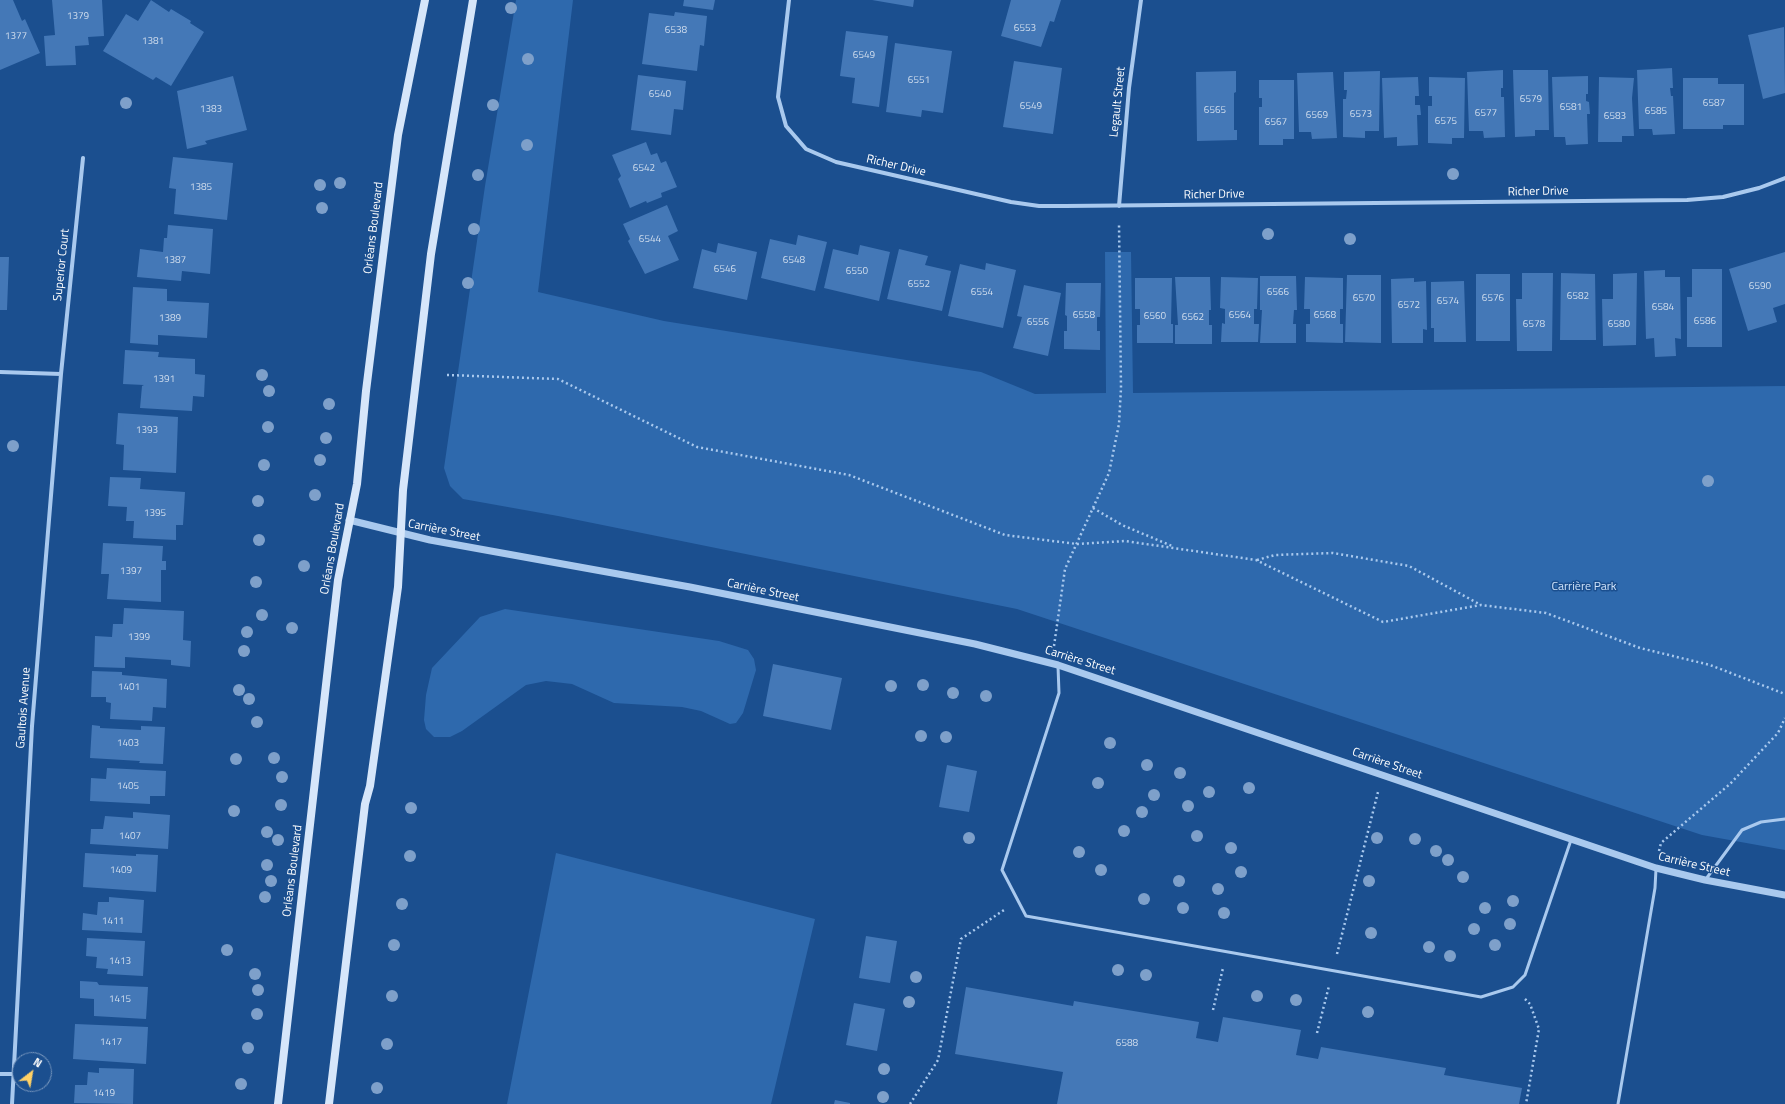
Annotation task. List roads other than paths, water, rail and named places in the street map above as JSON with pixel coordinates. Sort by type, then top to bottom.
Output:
[{"type":"main road","name":"Orléans Boulevard","points":[[278,1104],[338,580],[357,484],[366,391],[398,135],[425,0]]},
{"type":"main road","points":[[329,1104],[365,804],[370,786],[398,587],[403,490],[431,254],[473,0]]},
{"type":"street","name":"Richer Drive","points":[[789,0],[778,97],[786,126],[806,149],[836,162],[1011,202],[1039,206],[1119,206],[1687,200],[1723,197],[1759,188],[1785,178]]},
{"type":"street","name":"Legault Street","points":[[1119,206],[1129,88],[1141,0]]},
{"type":"street","name":"Superior Court","points":[[61,374],[83,158]]},
{"type":"street","points":[[0,372],[61,374]]},
{"type":"street","name":"Gaultois Avenue","points":[[14,1052],[32,726],[61,374]]},
{"type":"street","name":"Carrière Street","points":[[349,520],[401,534],[690,587],[975,644],[1058,664],[1656,868],[1705,880],[1785,895]]},
{"type":"street","points":[[0,1074],[12,1074]]},
{"type":"street","name":"Gaultois Avenue","points":[[12,1092],[12,1104]]},
{"type":"lane","points":[[1058,664],[1060,693],[1002,870],[1026,916],[1481,997],[1513,987],[1525,975],[1572,840]]},
{"type":"lane","points":[[1705,880],[1742,830],[1761,822],[1785,820]]},
{"type":"lane","points":[[1618,1104],[1655,888],[1656,868]]},
{"type":"park label","name":"Carrière Park","points":[[1584,587]]}]
